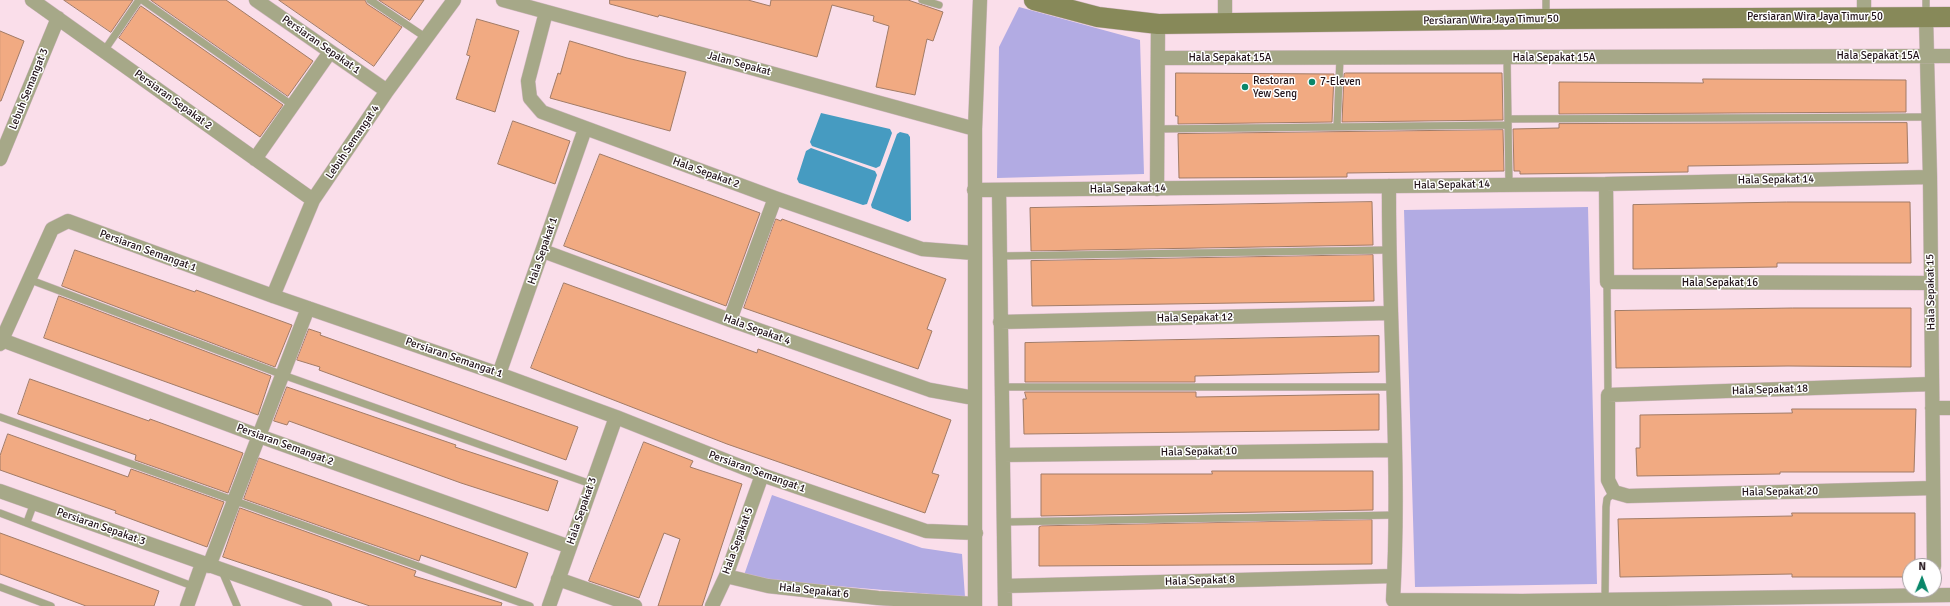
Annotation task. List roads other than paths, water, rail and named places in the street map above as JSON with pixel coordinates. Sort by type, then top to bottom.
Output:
[{"type":"street","name":"Persiaran Sepakat 2","points":[[32,0],[313,200]]},
{"type":"street","name":"Persiaran Sepakat 1","points":[[256,0],[387,90]]},
{"type":"street","name":"Lebuh Semangat 4","points":[[273,296],[313,200],[387,90],[454,0]]},
{"type":"street","name":"Jalan Sepakat","points":[[503,0],[975,129]]},
{"type":"street","points":[[975,605],[974,190],[980,0]]},
{"type":"street","name":"Persiaran Wira Jaya Timur 50","points":[[1034,0],[1098,17],[1158,24],[1546,9],[1926,9],[1950,17]]},
{"type":"street","points":[[1226,0],[1226,22]]},
{"type":"street","name":"Hala Sepakat 15","points":[[1926,9],[1928,56],[1927,117],[1930,176],[1934,558]]},
{"type":"street","name":"Hala Sepakat 2","points":[[546,12],[528,81],[530,98],[542,112],[775,198],[922,249],[974,253]]},
{"type":"street","name":"Lebuh Semangat 3","points":[[0,159],[58,18]]},
{"type":"street","points":[[1157,189],[1158,24]]},
{"type":"street","points":[[254,159],[330,52]]},
{"type":"street","name":"Hala Sepakat 15A","points":[[1158,58],[1950,56]]},
{"type":"street","name":"Hala Sepakat 1","points":[[499,374],[585,129]]},
{"type":"street","name":"Hala Sepakat 14","points":[[974,190],[1606,184],[1930,176]]},
{"type":"street","points":[[1606,184],[1607,282]]},
{"type":"street","points":[[1389,186],[1388,250],[1396,515],[1393,603],[1408,601],[1522,604],[1605,600],[1902,594]]},
{"type":"street","points":[[999,190],[1005,606]]},
{"type":"street","points":[[730,320],[775,198]]},
{"type":"street","name":"Persiaran Semangat 1","points":[[1,342],[28,279],[52,229],[68,221],[273,296],[499,374],[616,417],[762,475],[926,531],[976,533]]},
{"type":"street","name":"Hala Sepakat 4","points":[[543,251],[730,320],[930,390],[974,398]]},
{"type":"street","name":"Hala Sepakat 16","points":[[1607,282],[1931,283]]},
{"type":"street","points":[[188,606],[195,587],[234,502],[308,308]]},
{"type":"street","name":"Hala Sepakat 12","points":[[1000,322],[1390,313]]},
{"type":"street","name":"Persiaran Semangat 2","points":[[1,342],[258,436],[570,547]]},
{"type":"street","name":"Hala Sepakat 18","points":[[1608,395],[1932,384]]},
{"type":"street","points":[[1608,395],[1608,480],[1621,494]]},
{"type":"street","points":[[1932,408],[1950,408]]},
{"type":"street","name":"Hala Sepakat 3","points":[[549,606],[616,417]]},
{"type":"street","name":"Hala Sepakat 10","points":[[1003,454],[1395,450]]},
{"type":"street","name":"Hala Sepakat 5","points":[[712,606],[726,576],[762,475]]},
{"type":"street","name":"Hala Sepakat 20","points":[[1621,494],[1933,488]]},
{"type":"street","name":"Persiaran Sepakat 3","points":[[0,490],[222,571],[325,606]]},
{"type":"street","name":"Hala Sepakat 6","points":[[726,576],[768,586],[878,598],[975,605]]},
{"type":"street","name":"Hala Sepakat 8","points":[[1005,586],[1394,576]]},
{"type":"street","points":[[558,579],[636,606]]},
{"type":"lane","points":[[104,51],[141,0],[292,105]]},
{"type":"lane","points":[[370,0],[425,37]]},
{"type":"lane","points":[[922,0],[939,5]]},
{"type":"lane","points":[[1337,127],[1340,58]]},
{"type":"lane","points":[[1507,58],[1509,184]]},
{"type":"lane","points":[[1157,129],[1337,127],[1508,122],[1927,117]]},
{"type":"lane","points":[[1000,256],[1388,250]]},
{"type":"lane","points":[[28,279],[283,375],[592,484]]},
{"type":"lane","points":[[1607,282],[1608,395]]},
{"type":"lane","points":[[1002,387],[1392,387]]},
{"type":"lane","points":[[0,417],[234,502],[530,606]]},
{"type":"lane","points":[[1605,600],[1607,499],[1621,494]]},
{"type":"lane","points":[[27,522],[34,503]]},
{"type":"lane","name":"Persiaran Sepakat 3","points":[[0,513],[195,587]]},
{"type":"lane","points":[[1004,522],[1396,515]]},
{"type":"lane","points":[[222,571],[236,606]]},
{"type":"lane","points":[[0,587],[51,606]]},
{"type":"water","points":[[821,113],[890,129],[892,133],[880,166],[876,168],[812,146],[810,142]]},
{"type":"water","points":[[900,132],[908,134],[910,137],[911,220],[908,222],[872,208],[871,205],[897,134]]},
{"type":"water","points":[[811,148],[875,171],[877,175],[867,204],[863,205],[799,183],[797,179],[806,151]]},
{"type":"place","name":"7-Eleven","points":[[1312,82]]},
{"type":"place","name":"Restoran Yew Seng","points":[[1245,87]]}]
